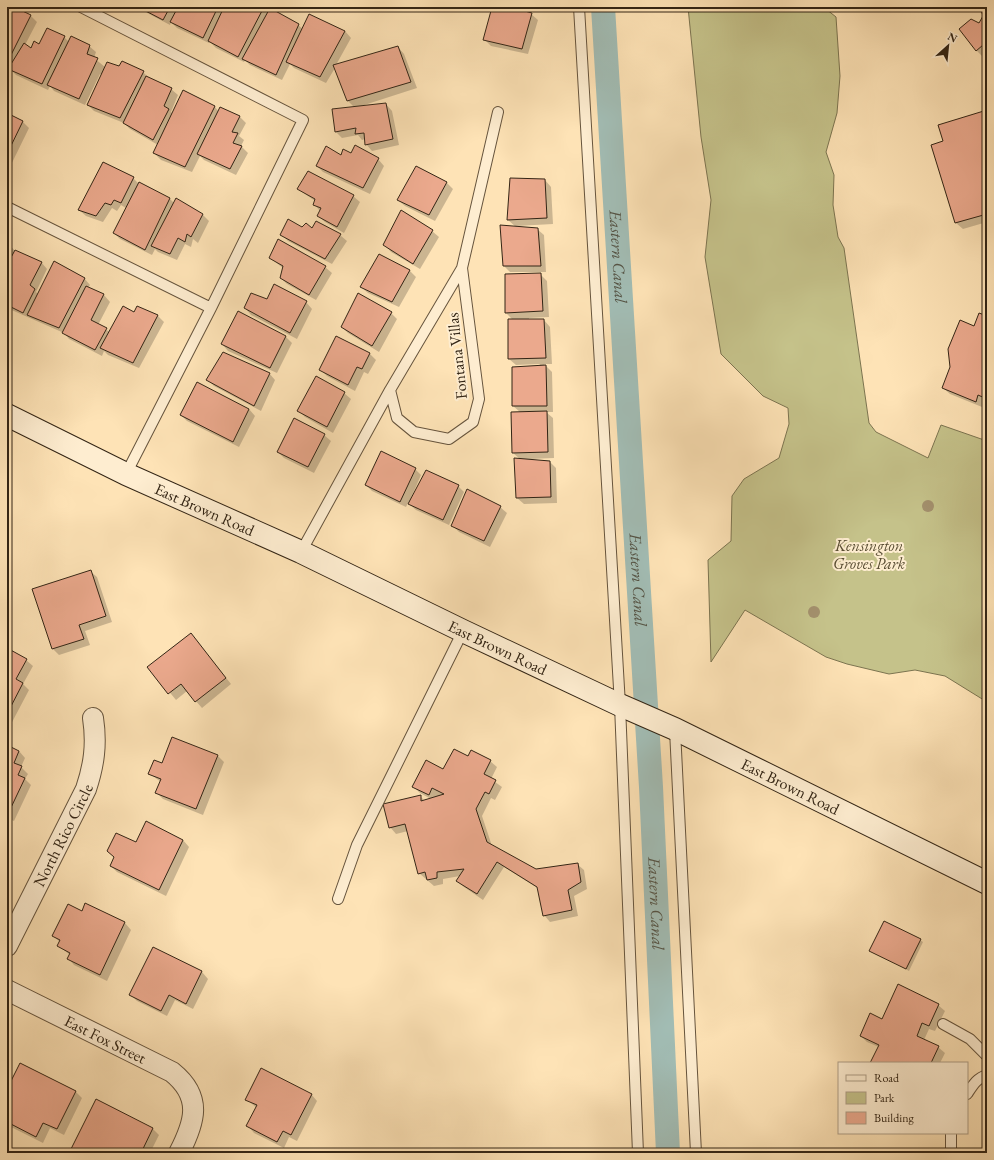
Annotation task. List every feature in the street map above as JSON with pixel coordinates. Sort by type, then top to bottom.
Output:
[{"type":"main road","name":"East Brown Road","points":[[7,415],[126,474],[302,552],[463,631],[620,705],[675,729],[987,883]]},
{"type":"street","name":"North Rico Circle","points":[[7,946],[86,789],[92,772],[95,754],[96,736],[93,718]]},
{"type":"street","name":"East Fox Street","points":[[7,990],[172,1072],[188,1089],[193,1101],[194,1112],[192,1124],[180,1153]]},
{"type":"lane","points":[[81,7],[303,120],[212,308],[126,474]]},
{"type":"lane","points":[[579,7],[620,705],[638,1153]]},
{"type":"lane","name":"Fontana Villas","points":[[302,552],[390,390],[462,268],[498,112]]},
{"type":"lane","points":[[7,207],[212,308]]},
{"type":"lane","name":"Fontana Villas","points":[[390,390],[397,418],[414,432],[449,439],[473,422],[479,399],[462,268]]},
{"type":"lane","points":[[338,898],[356,845],[463,631]]},
{"type":"lane","points":[[675,729],[696,1153]]},
{"type":"lane","points":[[943,1024],[970,1039],[987,1056]]},
{"type":"lane","points":[[968,1093],[981,1077],[987,1075]]},
{"type":"lane","points":[[951,1134],[951,1153]]},
{"type":"green space","name":"Kensington Groves Park","points":[[688,7],[819,7],[826,9],[836,17],[840,76],[837,113],[826,152],[834,175],[833,205],[838,237],[844,248],[869,423],[876,432],[928,458],[941,425],[987,441],[987,702],[945,676],[915,670],[889,674],[847,664],[826,657],[745,610],[711,662],[708,560],[731,541],[732,496],[744,479],[779,458],[789,424],[788,408],[763,396],[721,354],[705,257],[711,200],[701,137]]},
{"type":"building","points":[[7,7],[14,7],[31,15],[7,63]]},
{"type":"building","points":[[138,7],[170,7],[163,20]]},
{"type":"building","points":[[178,7],[218,7],[203,38],[170,22]]},
{"type":"building","points":[[224,7],[264,7],[238,57],[208,41]]},
{"type":"building","points":[[492,7],[510,7],[532,13],[522,49],[483,40]]},
{"type":"building","points":[[980,7],[987,7],[987,49],[983,45],[976,51],[959,29],[971,19],[979,23],[983,16]]},
{"type":"building","points":[[270,8],[299,24],[276,75],[242,59]]},
{"type":"building","points":[[309,14],[345,31],[320,77],[286,62]]},
{"type":"building","points":[[47,28],[65,36],[42,84],[8,69],[24,43],[31,48],[34,41],[39,44]]},
{"type":"building","points":[[71,36],[90,45],[87,54],[98,58],[79,99],[47,85]]},
{"type":"building","points":[[398,46],[411,82],[347,101],[333,65]]},
{"type":"building","points":[[122,61],[144,71],[120,118],[87,105],[107,62],[119,66]]},
{"type":"building","points":[[146,76],[172,88],[164,106],[169,109],[153,140],[123,123]]},
{"type":"building","points":[[183,90],[215,106],[185,167],[153,153]]},
{"type":"building","points":[[386,103],[393,139],[365,145],[364,133],[355,134],[356,128],[335,132],[332,109]]},
{"type":"building","points":[[220,107],[240,116],[232,132],[238,133],[233,143],[242,146],[230,169],[197,154]]},
{"type":"building","points":[[987,110],[987,214],[955,223],[931,145],[943,141],[938,125]]},
{"type":"building","points":[[7,113],[23,121],[7,154]]},
{"type":"building","points":[[355,145],[379,158],[363,188],[316,166],[326,146],[341,155],[343,149],[351,153]]},
{"type":"building","points":[[103,162],[134,177],[121,203],[114,200],[111,205],[105,203],[96,216],[78,210]]},
{"type":"building","points":[[416,166],[447,182],[429,215],[397,200]]},
{"type":"building","points":[[308,171],[354,195],[337,227],[317,216],[321,208],[313,205],[315,199],[297,189]]},
{"type":"building","points":[[510,178],[545,179],[547,218],[507,220]]},
{"type":"building","points":[[139,182],[170,198],[145,250],[113,233]]},
{"type":"building","points":[[176,198],[203,214],[191,237],[187,234],[185,242],[178,238],[170,254],[151,246]]},
{"type":"building","points":[[401,210],[433,230],[413,264],[383,245]]},
{"type":"building","points":[[288,219],[302,227],[306,223],[312,228],[316,221],[341,234],[325,259],[280,235]]},
{"type":"building","points":[[500,225],[538,228],[541,266],[503,266]]},
{"type":"building","points":[[278,239],[326,266],[309,295],[280,278],[283,266],[269,258]]},
{"type":"building","points":[[15,250],[42,262],[30,285],[35,289],[23,313],[7,305],[7,265]]},
{"type":"building","points":[[379,254],[410,270],[392,302],[360,287]]},
{"type":"building","points":[[54,261],[85,278],[59,328],[27,315]]},
{"type":"building","points":[[541,273],[543,311],[505,313],[505,274]]},
{"type":"building","points":[[274,284],[307,301],[290,333],[244,308],[251,293],[267,299]]},
{"type":"building","points":[[86,286],[104,294],[91,320],[107,328],[95,350],[62,333]]},
{"type":"building","points":[[358,293],[392,312],[372,346],[341,327]]},
{"type":"building","points":[[123,306],[134,312],[137,306],[158,315],[133,363],[100,348]]},
{"type":"building","points":[[238,311],[286,336],[270,368],[221,344]]},
{"type":"building","points":[[979,313],[987,316],[987,399],[978,395],[976,402],[942,388],[950,367],[948,349],[960,320],[974,326]]},
{"type":"building","points":[[508,319],[544,319],[546,358],[508,359]]},
{"type":"building","points":[[336,336],[370,353],[362,369],[357,367],[348,385],[319,370]]},
{"type":"building","points":[[223,352],[270,373],[254,406],[206,380]]},
{"type":"building","points":[[546,365],[547,406],[512,406],[512,367]]},
{"type":"building","points":[[316,376],[345,392],[327,427],[297,411]]},
{"type":"building","points":[[197,382],[249,409],[233,442],[180,415]]},
{"type":"building","points":[[547,411],[548,452],[512,453],[511,412]]},
{"type":"building","points":[[294,418],[325,434],[308,467],[277,452]]},
{"type":"building","points":[[381,451],[416,468],[400,502],[365,485]]},
{"type":"building","points":[[514,458],[550,461],[551,497],[516,498]]},
{"type":"building","points":[[426,470],[459,485],[443,520],[408,504]]},
{"type":"building","points":[[467,489],[501,506],[484,541],[451,526]]},
{"type":"building","points":[[91,570],[106,616],[79,625],[84,639],[52,649],[32,589]]},
{"type":"building","points":[[191,633],[226,678],[195,702],[181,684],[168,694],[147,667]]},
{"type":"building","points":[[7,648],[27,659],[16,679],[23,683],[7,714]]},
{"type":"building","points":[[172,737],[218,755],[196,809],[155,793],[161,779],[148,774],[154,760],[162,763]]},
{"type":"building","points":[[7,745],[19,751],[14,763],[22,766],[18,775],[25,778],[7,816]]},
{"type":"building","points":[[454,749],[468,756],[471,750],[491,760],[484,774],[496,780],[489,794],[485,792],[476,809],[487,842],[536,869],[578,863],[581,882],[568,890],[572,910],[543,916],[537,887],[497,862],[477,894],[456,881],[464,869],[437,872],[437,878],[427,880],[425,872],[418,874],[405,824],[389,828],[383,804],[421,795],[421,801],[444,794],[432,788],[429,795],[412,787],[426,760],[443,769]]},
{"type":"building","points":[[146,821],[183,840],[159,890],[110,866],[114,857],[107,851],[116,833],[136,842]]},
{"type":"building","points":[[85,903],[125,922],[100,975],[67,959],[70,953],[57,946],[60,940],[52,936],[68,904],[82,911]]},
{"type":"building","points":[[884,921],[921,939],[906,969],[869,951]]},
{"type":"building","points":[[153,947],[202,971],[186,1004],[169,995],[161,1011],[129,995]]},
{"type":"building","points":[[898,984],[939,1004],[929,1026],[922,1023],[917,1036],[939,1046],[931,1062],[870,1062],[879,1045],[860,1036],[870,1013],[882,1019]]},
{"type":"building","points":[[20,1063],[76,1091],[57,1129],[43,1123],[36,1137],[7,1122],[7,1089]]},
{"type":"building","points":[[261,1068],[312,1094],[291,1135],[283,1131],[277,1142],[246,1126],[257,1105],[245,1100]]},
{"type":"building","points":[[96,1099],[153,1128],[141,1153],[69,1153]]},
{"type":"waterway","name":"Eastern Canal","points":[[603,7],[651,787],[668,1153]]}]
